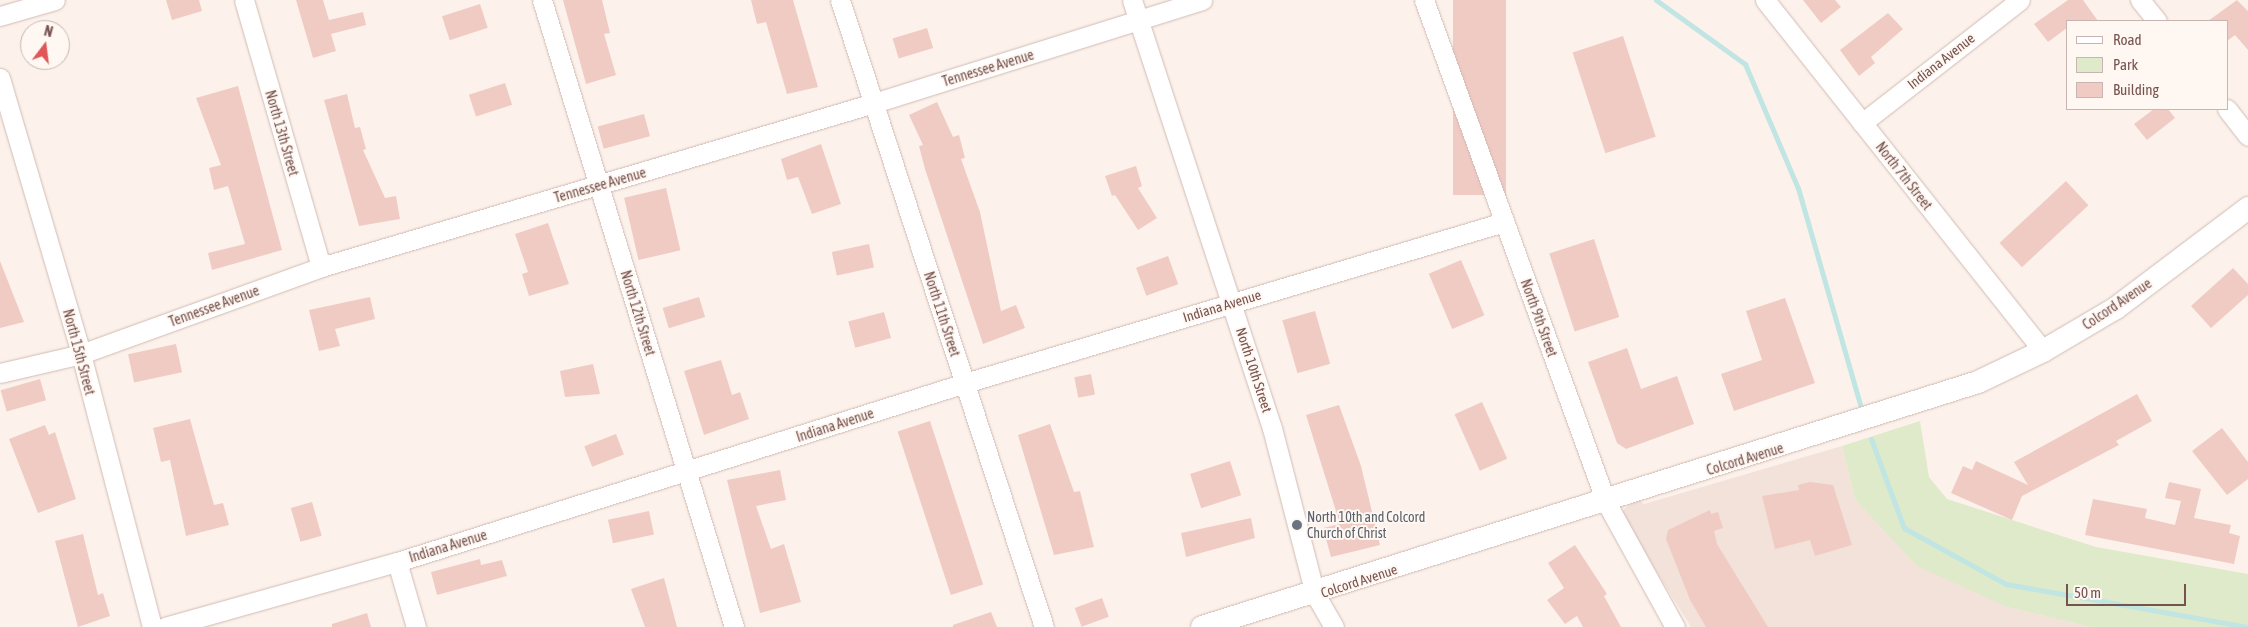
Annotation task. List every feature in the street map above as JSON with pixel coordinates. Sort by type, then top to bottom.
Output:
[{"type":"street","points":[[0,16],[55,0]]},
{"type":"street","name":"North 13th Street","points":[[244,0],[321,267]]},
{"type":"street","name":"North 12th Street","points":[[542,0],[734,627]]},
{"type":"street","name":"North 11th Street","points":[[840,0],[1044,627]]},
{"type":"street","name":"North 10th Street","points":[[1132,0],[1272,428],[1315,594],[1334,627]]},
{"type":"street","name":"Tennessee Avenue","points":[[0,373],[80,354],[321,267],[874,103],[1202,0]]},
{"type":"street","name":"North 9th Street","points":[[1424,0],[1606,502],[1675,627]]},
{"type":"street","name":"North 7th Street","points":[[1765,0],[2043,351]]},
{"type":"street","name":"Indiana Avenue","points":[[1862,123],[2020,0]]},
{"type":"street","points":[[2140,0],[2156,20]]},
{"type":"street","name":"North 15th Street","points":[[0,78],[80,354],[152,627]]},
{"type":"street","points":[[2228,110],[2248,136]]},
{"type":"street","name":"Colcord Avenue","points":[[1202,627],[1315,594],[1924,402],[2043,351],[2116,308],[2248,208]]},
{"type":"street","name":"Indiana Avenue","points":[[165,627],[397,562],[686,473],[965,383],[1504,222]]},
{"type":"street","points":[[397,562],[416,627]]},
{"type":"shaded area","points":[[1842,446],[1855,499],[2007,607],[2091,627],[1691,627],[1623,518],[1623,510],[1638,499],[1644,504]]},
{"type":"green space","points":[[1920,421],[1929,477],[1947,499],[2096,547],[2248,574],[2248,627],[2091,627],[2007,607],[1917,566],[1855,499],[1842,446]]},
{"type":"building","points":[[166,0],[199,0],[202,11],[172,20]]},
{"type":"building","points":[[296,0],[323,0],[329,20],[363,12],[366,25],[331,34],[336,51],[313,58]]},
{"type":"building","points":[[563,0],[602,0],[610,33],[604,34],[616,75],[586,84]]},
{"type":"building","points":[[751,0],[793,0],[818,87],[787,94],[766,22],[757,24]]},
{"type":"building","points":[[1453,0],[1506,0],[1506,195],[1453,195]]},
{"type":"building","points":[[1803,0],[1835,0],[1841,7],[1821,23]]},
{"type":"building","points":[[2068,0],[2083,0],[2097,20],[2066,20],[2066,29],[2048,42],[2034,24]]},
{"type":"building","points":[[2237,0],[2248,11],[2248,50],[2235,35],[2228,40],[2228,20],[2209,20]]},
{"type":"building","points":[[480,4],[488,28],[450,40],[442,16]]},
{"type":"building","points":[[1888,13],[1903,29],[1871,57],[1875,63],[1859,76],[1840,50]]},
{"type":"building","points":[[927,28],[933,48],[899,59],[893,39]]},
{"type":"building","points":[[1623,36],[1656,137],[1605,153],[1573,52]]},
{"type":"building","points":[[505,83],[512,105],[476,117],[469,95]]},
{"type":"building","points":[[238,86],[282,250],[212,270],[208,253],[245,244],[228,186],[214,190],[209,168],[221,165],[196,98]]},
{"type":"building","points":[[347,94],[355,128],[360,127],[366,149],[363,150],[385,198],[396,196],[400,219],[359,226],[324,100]]},
{"type":"building","points":[[937,102],[953,137],[959,135],[965,158],[961,159],[980,212],[1001,311],[1016,305],[1025,328],[983,344],[925,169],[919,146],[923,145],[909,115]]},
{"type":"building","points":[[2153,110],[2169,110],[2175,118],[2147,140],[2134,124]]},
{"type":"building","points":[[644,114],[650,136],[604,149],[598,126]]},
{"type":"building","points":[[821,144],[841,204],[812,214],[798,177],[787,180],[781,159]]},
{"type":"building","points":[[1136,166],[1142,186],[1138,188],[1157,218],[1138,230],[1115,195],[1112,196],[1105,176]]},
{"type":"building","points":[[2066,181],[2089,205],[2022,267],[1999,243]]},
{"type":"building","points":[[666,188],[680,250],[638,260],[624,198]]},
{"type":"building","points":[[548,223],[569,284],[529,296],[522,274],[528,272],[515,234]]},
{"type":"building","points":[[1594,239],[1619,317],[1575,332],[1549,254]]},
{"type":"building","points":[[869,244],[874,267],[837,275],[832,252]]},
{"type":"building","points":[[1168,256],[1178,284],[1146,296],[1136,268]]},
{"type":"building","points":[[1461,260],[1484,315],[1452,329],[1429,274]]},
{"type":"building","points":[[0,261],[24,322],[0,328]]},
{"type":"building","points":[[2233,268],[2248,284],[2248,295],[2211,328],[2191,306]]},
{"type":"building","points":[[370,297],[375,319],[335,329],[340,346],[319,351],[309,310]]},
{"type":"building","points":[[699,297],[705,317],[669,328],[663,308]]},
{"type":"building","points":[[1785,298],[1815,383],[1734,411],[1721,374],[1762,360],[1746,311]]},
{"type":"building","points":[[1315,311],[1330,364],[1297,373],[1282,320]]},
{"type":"building","points":[[884,312],[891,338],[855,348],[848,322]]},
{"type":"building","points":[[176,344],[182,372],[134,383],[128,354]]},
{"type":"building","points":[[1627,348],[1641,389],[1677,376],[1694,424],[1626,449],[1617,443],[1588,362]]},
{"type":"building","points":[[721,360],[732,395],[740,392],[749,419],[704,435],[684,371]]},
{"type":"building","points":[[593,364],[600,394],[565,397],[560,371]]},
{"type":"building","points":[[1091,374],[1095,395],[1078,398],[1074,377]]},
{"type":"building","points":[[40,379],[46,400],[7,411],[1,390]]},
{"type":"building","points":[[2137,394],[2152,421],[2116,441],[2119,445],[2022,496],[2012,520],[1951,493],[1963,466],[1972,470],[1976,461],[2028,485],[2014,462]]},
{"type":"building","points":[[1482,402],[1507,459],[1480,471],[1455,414]]},
{"type":"building","points":[[1339,405],[1361,466],[1380,545],[1331,557],[1323,528],[1340,524],[1306,415]]},
{"type":"building","points":[[190,419],[214,505],[223,503],[229,525],[186,536],[170,460],[161,462],[153,428]]},
{"type":"building","points":[[930,421],[983,585],[951,595],[898,432]]},
{"type":"building","points":[[1050,424],[1074,492],[1080,491],[1094,547],[1054,555],[1018,435]]},
{"type":"building","points":[[45,425],[49,435],[55,432],[76,499],[38,513],[9,439]]},
{"type":"building","points":[[2222,428],[2248,462],[2248,479],[2227,495],[2192,451]]},
{"type":"building","points":[[616,434],[624,455],[592,467],[584,446]]},
{"type":"building","points":[[1230,461],[1241,495],[1201,508],[1190,474]]},
{"type":"building","points":[[780,470],[786,500],[756,506],[771,549],[784,544],[801,602],[760,613],[727,480]]},
{"type":"building","points":[[1810,482],[1833,485],[1852,545],[1815,556],[1810,540],[1775,549],[1762,496],[1799,490],[1798,485]]},
{"type":"building","points":[[2169,482],[2201,489],[2194,518],[2231,525],[2229,533],[2240,536],[2234,564],[2085,535],[2093,499],[2147,509],[2145,518],[2175,525],[2181,501],[2165,498]]},
{"type":"building","points":[[312,502],[322,536],[300,542],[291,508]]},
{"type":"building","points":[[1710,510],[1711,514],[1718,512],[1723,528],[1714,531],[1717,544],[1768,627],[1706,627],[1690,600],[1666,539],[1668,530]]},
{"type":"building","points":[[649,511],[654,534],[613,543],[608,520]]},
{"type":"building","points":[[1251,518],[1255,538],[1186,557],[1181,533]]},
{"type":"building","points":[[83,534],[98,595],[103,593],[110,616],[78,627],[55,541]]},
{"type":"building","points":[[1575,545],[1607,594],[1604,596],[1621,627],[1583,627],[1577,616],[1565,624],[1547,600],[1564,588],[1548,563]]},
{"type":"building","points":[[480,559],[481,565],[502,560],[507,576],[437,595],[431,572]]},
{"type":"building","points":[[664,578],[677,627],[645,627],[631,589]]},
{"type":"building","points":[[1102,598],[1109,617],[1082,627],[1075,608]]},
{"type":"building","points":[[991,612],[997,627],[953,627],[953,625]]},
{"type":"building","points":[[367,613],[371,627],[332,627],[332,624]]},
{"type":"waterway","points":[[1656,0],[1745,64],[1798,188],[1860,404]]},
{"type":"waterway","points":[[1871,439],[1904,528],[2006,584],[2248,627]]},
{"type":"place","name":"North 10th and Colcord Church of Christ","points":[[1297,525]]}]
